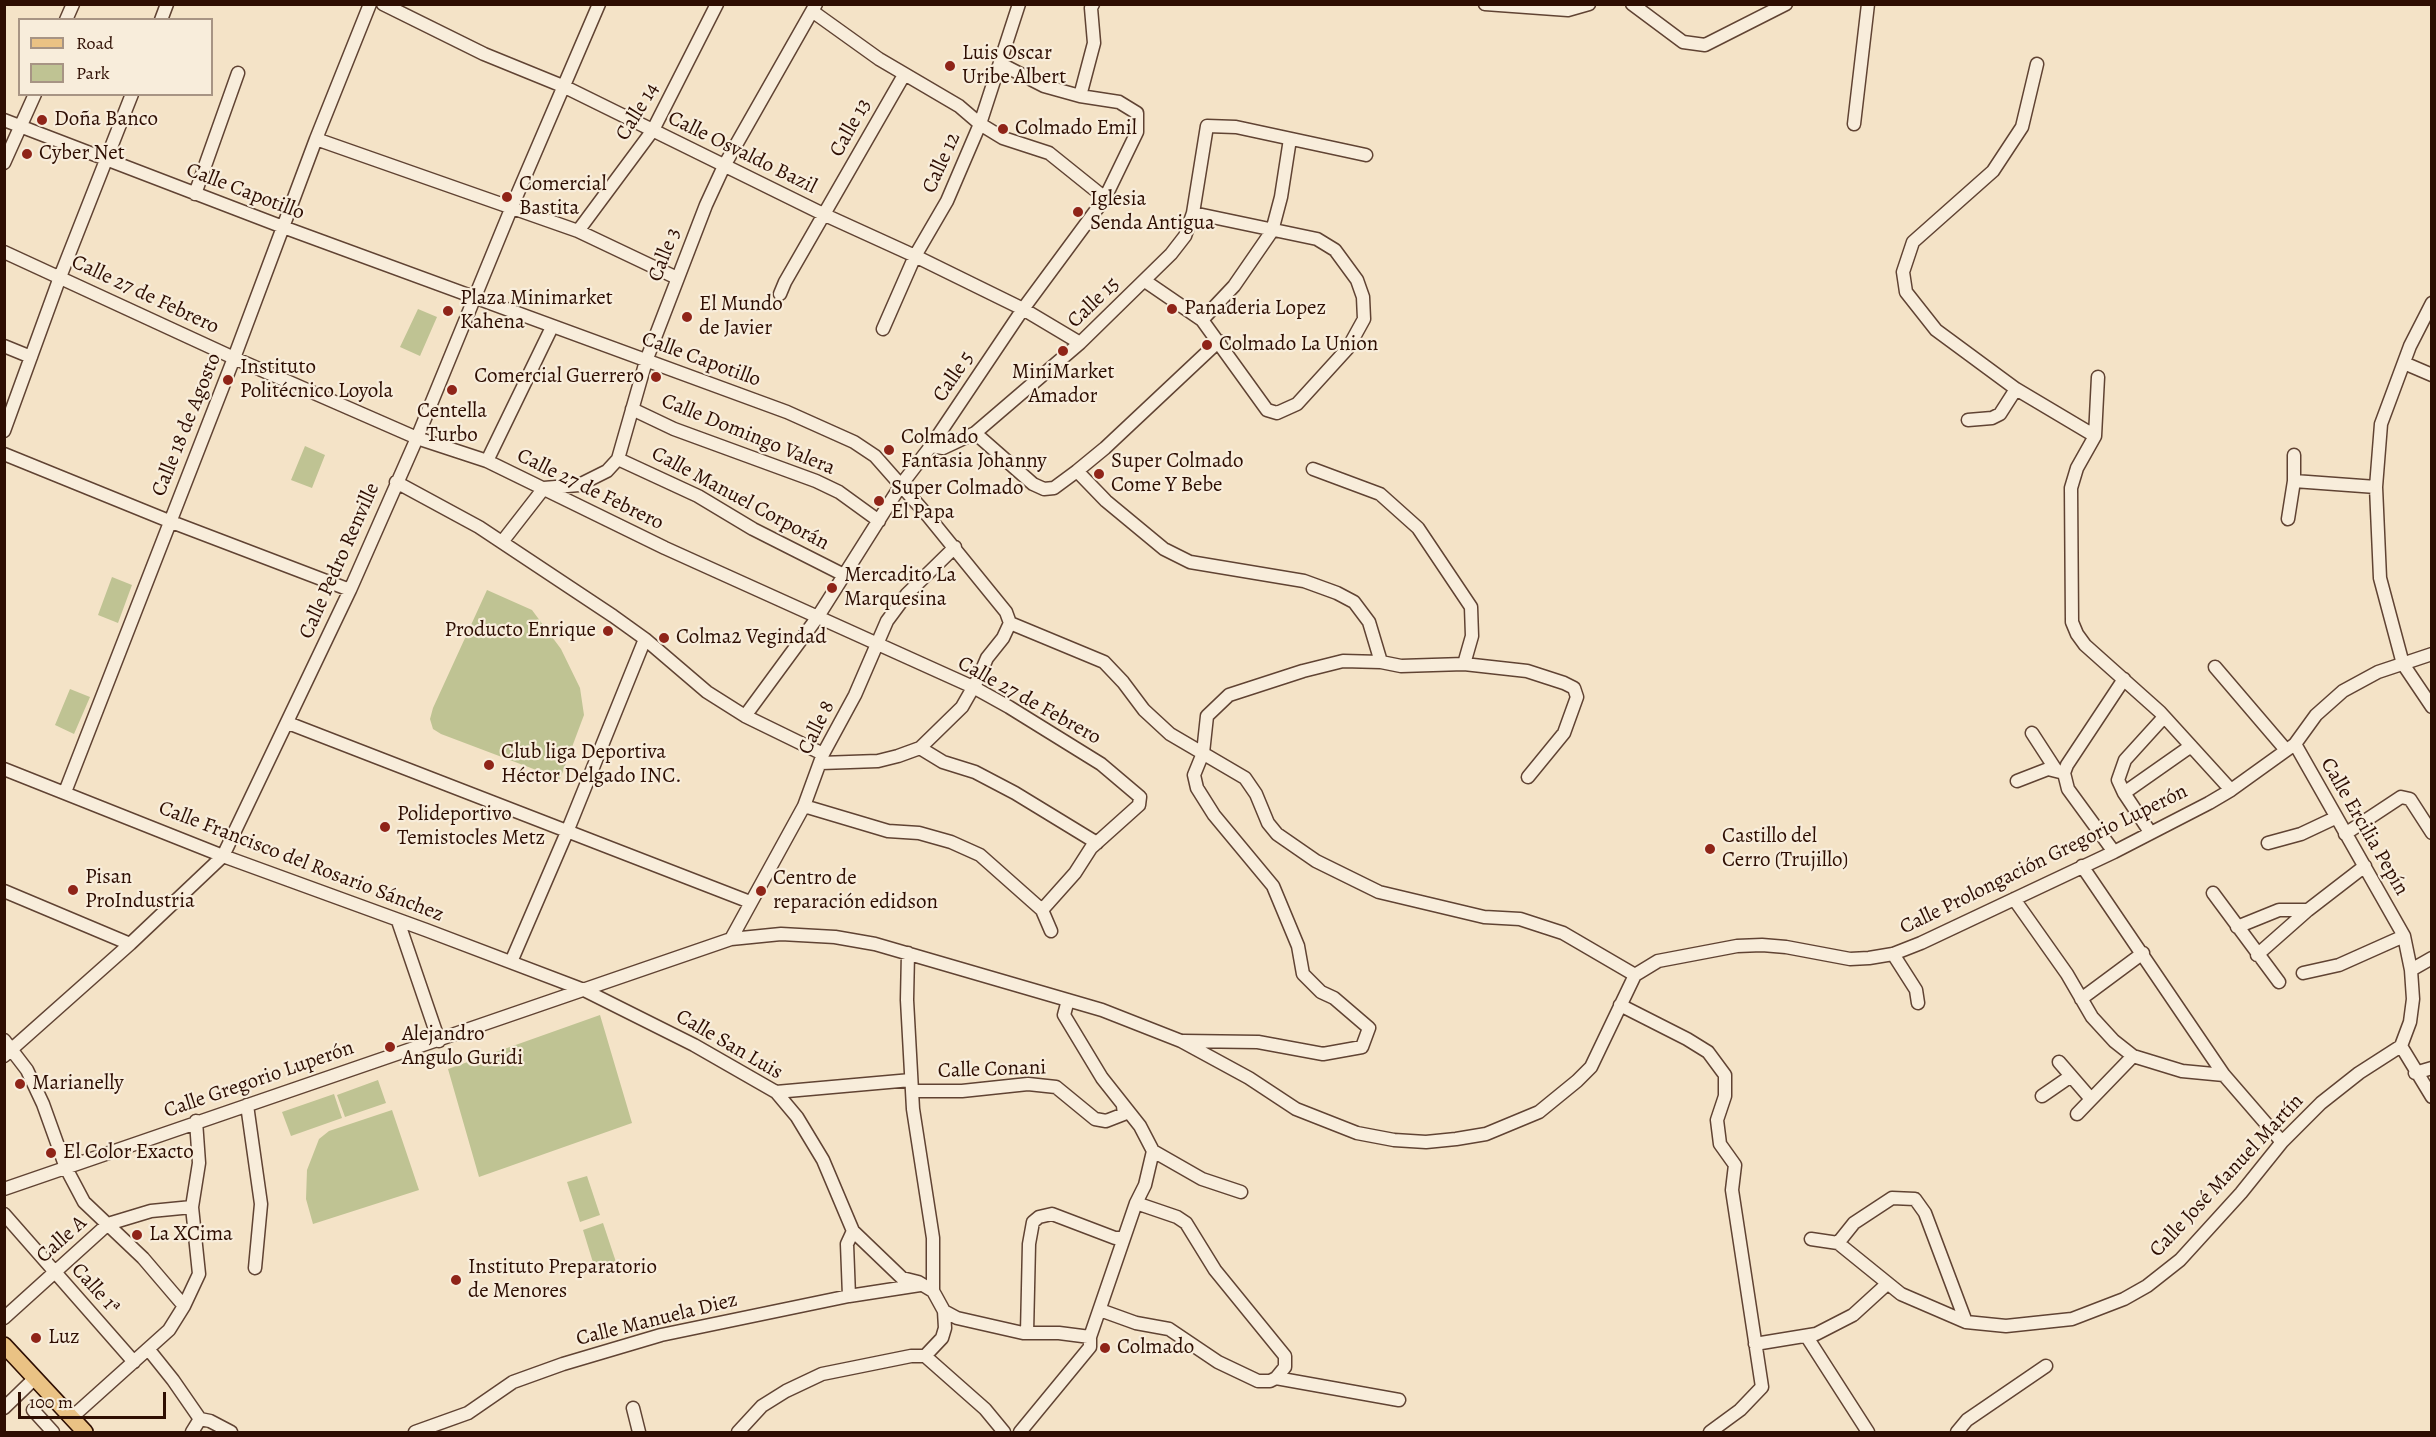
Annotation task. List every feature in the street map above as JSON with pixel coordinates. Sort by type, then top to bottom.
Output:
[{"type":"main road","points":[[4,1345],[86,1432]]},
{"type":"street","points":[[67,18],[73,4]]},
{"type":"street","name":"Calle 18 de Agosto","points":[[65,792],[284,228],[316,138],[370,4]]},
{"type":"street","name":"Calle Osvaldo Bazil","points":[[383,4],[484,54],[565,87],[825,215],[915,256],[1023,309],[1080,344]]},
{"type":"street","name":"Calle Pedro Renville","points":[[7,1048],[130,944],[223,856],[350,590],[417,438],[511,209],[599,4]]},
{"type":"street","name":"Calle 14","points":[[578,231],[653,130],[717,4]]},
{"type":"street","name":"Calle 12","points":[[883,329],[915,256],[947,201],[980,124],[1019,4]]},
{"type":"street","points":[[1001,64],[1044,86],[1080,96],[1094,43],[1091,8],[1093,4]]},
{"type":"street","points":[[1485,4],[1568,10],[1589,4]]},
{"type":"street","points":[[1632,4],[1683,42],[1705,45],[1786,4]]},
{"type":"street","points":[[1854,124],[1868,4]]},
{"type":"street","points":[[814,8],[904,75],[959,106],[980,124],[1003,138],[1049,153],[1106,198]]},
{"type":"street","name":"Calle 3","points":[[618,459],[646,361],[706,205],[724,166],[814,8]]},
{"type":"street","points":[[2037,64],[2022,127],[1993,171],[1913,242],[1903,272],[1906,292],[1936,330],[2016,389],[2095,436]]},
{"type":"street","points":[[195,194],[238,73]]},
{"type":"street","name":"Calle 13","points":[[780,294],[904,75]]},
{"type":"street","points":[[4,163],[34,96]]},
{"type":"street","points":[[4,431],[60,277],[131,96]]},
{"type":"street","name":"Calle 5","points":[[745,716],[817,618],[902,485],[931,446],[1023,309],[1106,198],[1137,132],[1137,113],[1119,102],[1080,96]]},
{"type":"street","name":"Calle Capotillo","points":[[4,120],[284,228],[787,412],[854,442],[875,456],[902,485],[1006,612],[1010,623]]},
{"type":"street","name":"Calle 15","points":[[931,446],[943,448],[975,433],[1080,344],[1144,281],[1185,236],[1193,213],[1207,126],[1236,127],[1290,139]]},
{"type":"street","points":[[316,138],[578,231],[677,278]]},
{"type":"street","points":[[1202,320],[1234,286],[1272,231],[1281,197],[1290,139],[1366,155]]},
{"type":"street","points":[[1144,281],[1202,320],[1267,410],[1277,413],[1297,404],[1348,348],[1364,319],[1363,297],[1357,280],[1335,250],[1317,239],[1193,213]]},
{"type":"street","name":"Calle 27 de Febrero","points":[[4,252],[234,358],[417,438],[487,461],[665,548],[973,687],[1010,707],[1101,764],[1140,797],[1138,805],[1131,813],[1096,843]]},
{"type":"street","points":[[2432,303],[2404,363],[2381,424],[2376,488],[2380,578],[2403,664],[2432,708]]},
{"type":"street","points":[[487,461],[552,327]]},
{"type":"street","points":[[975,433],[1018,471],[1044,489],[1054,488],[1077,471],[1219,341]]},
{"type":"street","points":[[4,346],[31,357]]},
{"type":"street","points":[[2404,363],[2432,375]]},
{"type":"street","points":[[2098,377],[2095,436],[2077,468],[2071,488],[2072,622],[2085,645],[2164,717],[2231,790]]},
{"type":"street","points":[[1968,420],[1992,418],[2000,414],[2016,389]]},
{"type":"street","name":"Calle Domingo Valera","points":[[632,409],[674,429],[816,481],[839,492],[879,521]]},
{"type":"street","points":[[4,454],[169,521],[350,590]]},
{"type":"street","points":[[2288,519],[2294,481],[2294,455]]},
{"type":"street","points":[[502,542],[544,488],[579,485],[607,471],[618,459]]},
{"type":"street","name":"Calle Manuel Corporán","points":[[618,459],[698,496],[753,529],[844,575]]},
{"type":"street","points":[[1312,469],[1380,494],[1418,528],[1471,607],[1472,636],[1464,664]]},
{"type":"street","points":[[1077,471],[1106,501],[1164,549],[1190,562],[1304,581],[1337,592],[1354,602],[1369,622],[1381,662]]},
{"type":"street","points":[[2294,481],[2376,488]]},
{"type":"street","points":[[396,482],[460,516],[502,542],[645,639],[707,692],[745,716],[822,758],[878,761],[920,748],[962,707],[987,658],[1003,638],[1010,623],[1104,662],[1144,710],[1170,734],[1245,778],[1256,794],[1268,823],[1277,834],[1316,861],[1379,892],[1484,917],[1520,919],[1552,930],[1635,975],[1591,1066],[1539,1112],[1486,1134],[1426,1142],[1394,1140],[1357,1133],[1329,1123],[1296,1109],[1249,1078],[1181,1041],[1143,1025],[1068,1000],[908,953],[856,940],[811,934],[781,934],[730,939]]},
{"type":"street","name":"Calle 8","points":[[730,939],[804,806],[822,758],[855,695],[887,621],[907,594],[955,548]]},
{"type":"street","points":[[511,962],[567,832],[645,639]]},
{"type":"street","name":"Calle Prolongación Gregorio Luperón","points":[[1635,975],[1658,961],[1737,946],[1786,946],[1850,959],[1893,954],[1921,943],[2114,852],[2231,790],[2290,747],[2316,715],[2343,691],[2378,672],[2432,654]]},
{"type":"street","points":[[1181,1041],[1258,1042],[1323,1054],[1362,1047],[1369,1028],[1335,998],[1321,992],[1303,974],[1294,938],[1273,886],[1214,815],[1197,788],[1194,775],[1203,753],[1207,716],[1229,695],[1303,671],[1343,661],[1381,662],[1401,666],[1464,664],[1527,671],[1574,688],[1577,697],[1564,733],[1528,777]]},
{"type":"street","name":"Calle Ercilia Pepín","points":[[2215,667],[2290,747],[2365,866],[2404,936],[2411,970],[2413,999],[2410,1022],[2401,1046]]},
{"type":"street","points":[[2017,781],[2041,771],[2060,771],[2067,765],[2124,679]]},
{"type":"street","points":[[2151,832],[2124,793],[2118,780],[2125,760],[2164,717]]},
{"type":"street","points":[[288,723],[750,902]]},
{"type":"street","points":[[2032,733],[2060,771],[2068,789],[2114,852]]},
{"type":"street","points":[[2124,793],[2191,746]]},
{"type":"street","points":[[920,748],[943,762],[975,772],[1015,793],[1096,843],[1075,873],[1042,910]]},
{"type":"street","name":"Calle Francisco del Rosario Sánchez","points":[[4,769],[223,856],[584,990]]},
{"type":"street","points":[[2345,834],[2401,797],[2410,799],[2432,833]]},
{"type":"street","points":[[804,806],[888,831],[919,832],[951,842],[980,855],[1042,910],[1051,931]]},
{"type":"street","points":[[2268,843],[2301,834],[2335,818]]},
{"type":"street","points":[[2082,866],[2224,1076],[2282,1142]]},
{"type":"street","points":[[2257,955],[2308,910],[2365,866]]},
{"type":"street","points":[[4,891],[130,944]]},
{"type":"street","points":[[2213,893],[2279,982]]},
{"type":"street","points":[[2014,900],[2067,974],[2099,1026],[2114,1041],[2133,1056],[2182,1071],[2224,1076]]},
{"type":"street","points":[[2237,927],[2279,910],[2308,910]]},
{"type":"street","points":[[398,921],[439,1041]]},
{"type":"street","points":[[2303,973],[2339,965],[2404,936]]},
{"type":"street","name":"Calle Gregorio Luperón","points":[[4,1189],[730,939]]},
{"type":"street","points":[[908,953],[907,1000],[913,1109],[933,1238],[928,1288]]},
{"type":"street","points":[[2081,999],[2143,953]]},
{"type":"street","points":[[1893,954],[1916,990],[1918,1003]]},
{"type":"street","points":[[2411,970],[2432,958]]},
{"type":"street","name":"Calle San Luis","points":[[584,990],[694,1044],[776,1092],[797,1117],[823,1160],[853,1231]]},
{"type":"street","points":[[1068,1000],[1064,1016],[1102,1078],[1140,1126],[1153,1151],[1202,1179],[1241,1192]]},
{"type":"street","points":[[1620,1005],[1708,1052],[1725,1075],[1725,1096],[1718,1120],[1720,1144],[1735,1165],[1732,1190],[1762,1387],[1740,1410],[1710,1432]]},
{"type":"street","points":[[2401,1046],[2415,1073],[2432,1097]]},
{"type":"street","name":"Calle José Manuel Martín","points":[[1838,1243],[1900,1294],[1966,1322],[2006,1326],[2072,1319],[2124,1299],[2148,1286],[2180,1260],[2241,1193],[2282,1142],[2321,1103],[2359,1073],[2401,1046]]},
{"type":"street","points":[[7,1048],[27,1070],[43,1104],[66,1168],[84,1202],[143,1258],[184,1306]]},
{"type":"street","points":[[2077,1114],[2133,1056]]},
{"type":"street","points":[[2059,1062],[2091,1099]]},
{"type":"street","points":[[2415,1073],[2432,1068]]},
{"type":"street","points":[[2042,1096],[2071,1076]]},
{"type":"street","name":"Calle Conani","points":[[776,1092],[911,1086],[962,1090],[1028,1084],[1056,1087],[1095,1119],[1106,1121],[1124,1114],[1123,1106]]},
{"type":"street","points":[[247,1105],[261,1204],[255,1268]]},
{"type":"street","points":[[71,1418],[169,1330],[184,1306],[199,1274],[192,1207],[199,1163],[196,1121]]},
{"type":"street","points":[[1020,1432],[1090,1347],[1090,1337],[1136,1203],[1145,1185],[1153,1151]]},
{"type":"street","points":[[1811,1239],[1838,1243],[1854,1223],[1892,1198],[1915,1199],[1925,1213],[1966,1322]]},
{"type":"street","points":[[1100,1310],[1136,1323],[1168,1329],[1218,1362],[1258,1381],[1270,1381],[1276,1378],[1285,1367],[1284,1356],[1215,1270],[1186,1224],[1177,1217],[1136,1203]]},
{"type":"street","name":"Calle A","points":[[4,1318],[108,1224],[152,1210],[192,1207]]},
{"type":"street","name":"Calle 1ª","points":[[4,1214],[135,1362]]},
{"type":"street","points":[[1028,1333],[1029,1244],[1033,1222],[1039,1217],[1052,1214],[1115,1238],[1124,1238]]},
{"type":"street","points":[[849,1296],[847,1244],[853,1231],[902,1278],[928,1288],[944,1311],[957,1318],[1028,1333],[1059,1333],[1090,1337]]},
{"type":"street","points":[[1755,1344],[1816,1334],[1853,1315],[1887,1284]]},
{"type":"street","name":"Calle Manuela Diez","points":[[415,1432],[468,1413],[513,1382],[563,1364],[661,1335],[849,1296],[928,1288]]},
{"type":"street","points":[[925,1356],[942,1338],[945,1328],[944,1311]]},
{"type":"street","points":[[1807,1336],[1868,1432]]},
{"type":"street","points":[[149,1350],[200,1419],[210,1421],[231,1432]]},
{"type":"street","points":[[738,1432],[762,1406],[786,1390],[822,1374],[911,1356],[925,1356],[985,1409],[1004,1432]]},
{"type":"street","points":[[1957,1432],[1967,1420],[2046,1366]]},
{"type":"street","points":[[1276,1378],[1400,1400]]},
{"type":"street","points":[[4,1408],[34,1379]]},
{"type":"street","points":[[633,1408],[639,1432]]},
{"type":"street","points":[[33,1410],[53,1432]]},
{"type":"street","points":[[192,1432],[200,1419]]},
{"type":"green space","points":[[418,309],[437,317],[420,356],[400,347]]},
{"type":"green space","points":[[305,446],[325,455],[312,488],[291,480]]},
{"type":"green space","points":[[112,577],[132,585],[118,623],[98,615]]},
{"type":"green space","points":[[487,590],[532,610],[561,649],[580,688],[584,715],[560,779],[433,729],[430,719],[433,708]]},
{"type":"green space","points":[[70,689],[90,697],[74,734],[55,725]]},
{"type":"green space","points":[[600,1015],[632,1123],[479,1177],[448,1069]]},
{"type":"green space","points":[[378,1080],[386,1103],[345,1117],[337,1095]]},
{"type":"green space","points":[[334,1094],[342,1118],[291,1136],[282,1112]]},
{"type":"green space","points":[[392,1110],[419,1190],[313,1224],[306,1199],[307,1170],[319,1139],[329,1131]]},
{"type":"green space","points":[[587,1176],[600,1215],[580,1222],[567,1182]]},
{"type":"green space","points":[[603,1223],[616,1262],[595,1269],[583,1230]]},
{"type":"place","name":"Luis Oscar Uribe Albert","points":[[950,66]]},
{"type":"place","name":"Doña Banco","points":[[42,120]]},
{"type":"place","name":"Colmado Emil","points":[[1003,129]]},
{"type":"place","name":"Cyber Net","points":[[27,154]]},
{"type":"place","name":"Comercial Bastita","points":[[507,197]]},
{"type":"place","name":"Iglesia Senda Antigua","points":[[1078,212]]},
{"type":"place","name":"Panaderia Lopez","points":[[1172,309]]},
{"type":"place","name":"Plaza Minimarket Kahena","points":[[448,311]]},
{"type":"place","name":"El Mundo de Javier","points":[[687,317]]},
{"type":"place","name":"Colmado La Union","points":[[1207,345]]},
{"type":"place","name":"MiniMarket Amador","points":[[1063,351]]},
{"type":"place","name":"Comercial Guerrero","points":[[656,377]]},
{"type":"place","name":"Instituto Politécnico Loyola","points":[[228,380]]},
{"type":"place","name":"Centella Turbo","points":[[452,390]]},
{"type":"place","name":"Colmado Fantasia Johanny","points":[[889,450]]},
{"type":"place","name":"Super Colmado Come Y Bebe","points":[[1099,474]]},
{"type":"place","name":"Super Colmado El Papa","points":[[879,501]]},
{"type":"place","name":"Mercadito La Marquesina","points":[[832,588]]},
{"type":"place","name":"Producto Enrique","points":[[608,631]]},
{"type":"place","name":"Colma2 Vegindad","points":[[664,638]]},
{"type":"place","name":"Club liga Deportiva Héctor Delgado INC.","points":[[489,765]]},
{"type":"place","name":"Polideportivo Temistocles Metz","points":[[385,827]]},
{"type":"place","name":"Castillo del Cerro (Trujillo)","points":[[1710,849]]},
{"type":"place","name":"Pisan ProIndustria","points":[[73,890]]},
{"type":"place","name":"Centro de reparación edidson","points":[[761,891]]},
{"type":"place","name":"Alejandro Angulo Guridi","points":[[390,1047]]},
{"type":"place","name":"Marianelly","points":[[20,1084]]},
{"type":"place","name":"El Color Exacto","points":[[51,1153]]},
{"type":"place","name":"La XCima","points":[[137,1235]]},
{"type":"place","name":"Instituto Preparatorio de Menores","points":[[456,1280]]},
{"type":"place","name":"Luz","points":[[36,1338]]},
{"type":"place","name":"Colmado","points":[[1105,1348]]}]
